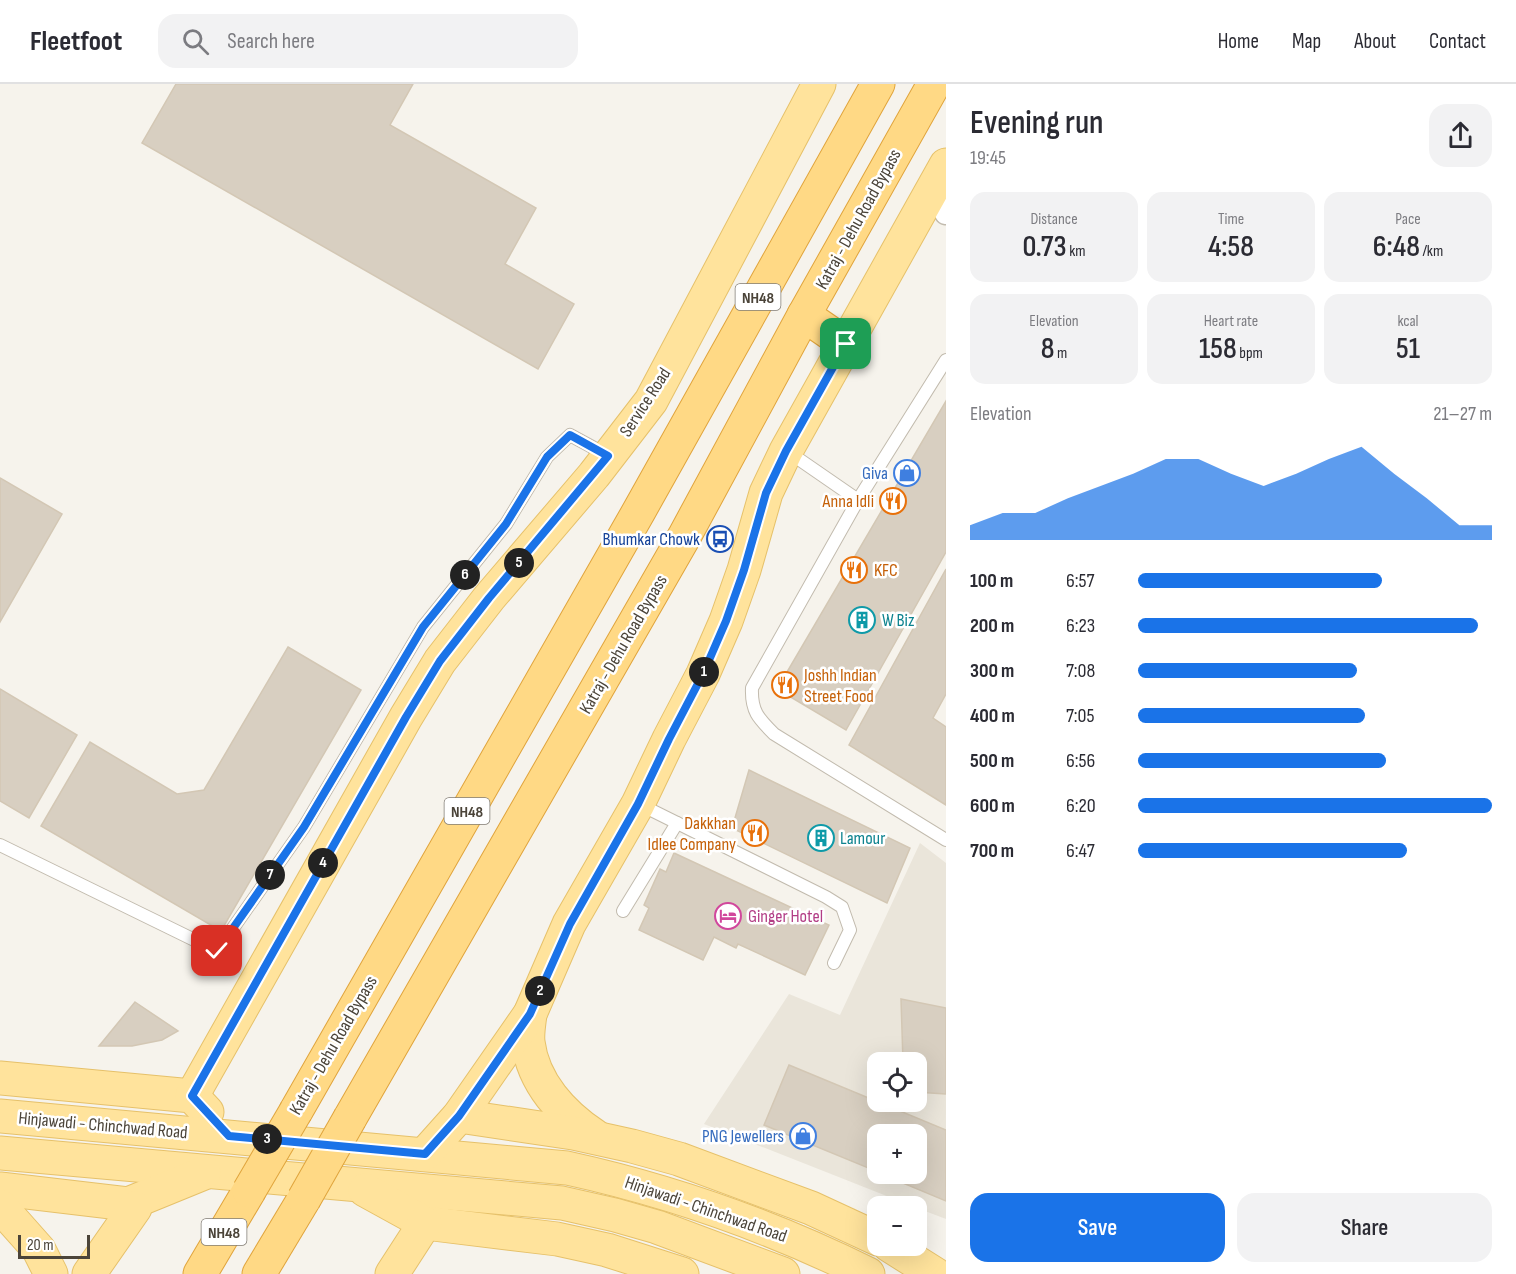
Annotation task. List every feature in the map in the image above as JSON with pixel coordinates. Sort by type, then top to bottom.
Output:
[{"type":"highway","name":"Katraj - Dehu Road Bypass","points":[[200,1274],[296,1111],[627,532],[878,84]]},
{"type":"highway","name":"Katraj - Dehu Road Bypass","points":[[259,1274],[304,1200],[684,537],[804,315],[934,84]]},
{"type":"highway","points":[[804,315],[846,344]]},
{"type":"main road","name":"Service Road","points":[[192,1096],[400,727],[440,661],[651,400],[819,84]]},
{"type":"main road","points":[[425,1154],[459,1116],[530,1014],[570,924],[638,804],[703,674],[726,621],[744,570],[766,493],[786,451],[846,344],[941,190]]},
{"type":"main road","points":[[530,1014],[528,1040],[531,1056],[543,1086],[577,1124],[598,1138]]},
{"type":"main road","points":[[0,1078],[192,1096],[229,1136]]},
{"type":"main road","name":"Hinjawadi - Chinchwad Road","points":[[0,1116],[567,1168],[624,1180],[668,1193],[798,1241],[868,1274]]},
{"type":"main road","points":[[459,1116],[598,1138],[679,1159],[811,1208],[867,1234]]},
{"type":"main road","name":"Hinjawadi - Chinchwad Road","points":[[0,1153],[562,1203],[657,1227],[783,1274]]},
{"type":"main road","points":[[0,1189],[128,1204],[212,1171]]},
{"type":"main road","points":[[355,1184],[425,1223],[557,1239],[607,1250],[682,1274]]},
{"type":"main road","points":[[0,1206],[39,1250],[51,1274]]},
{"type":"main road","points":[[89,1274],[135,1208]]},
{"type":"main road","points":[[392,1274],[425,1223]]},
{"type":"main road","points":[[906,1256],[935,1274]]},
{"type":"lane","points":[[946,360],[858,500],[752,688],[752,703],[759,718],[774,734],[946,840]]},
{"type":"lane","points":[[0,845],[217,951],[304,827],[423,627],[506,524],[547,457],[570,435],[608,456]]},
{"type":"lane","points":[[786,451],[858,500]]},
{"type":"lane","points":[[638,804],[842,907],[850,930],[834,963]]},
{"type":"lane","points":[[623,911],[677,823]]},
{"type":"shaded area","points":[[920,843],[946,863],[946,1219],[927,1212],[927,1196],[887,1196],[704,1124],[789,994],[840,1015]]},
{"type":"building","points":[[176,84],[413,84],[390,125],[536,208],[505,264],[574,304],[538,369],[142,143]]},
{"type":"building","name":"W Biz","points":[[946,401],[946,552],[846,730],[777,689]]},
{"type":"building","points":[[0,478],[62,514],[0,622]]},
{"type":"building","points":[[946,569],[946,694],[933,718],[946,727],[946,805],[849,745]]},
{"type":"building","points":[[288,647],[361,690],[221,931],[41,826],[90,742],[177,794],[204,790]]},
{"type":"building","points":[[0,689],[77,735],[29,818],[0,801]]},
{"type":"building","name":"Lamour","points":[[749,770],[910,848],[887,903],[732,828]]},
{"type":"building","name":"Ginger Hotel","points":[[674,853],[829,925],[805,975],[738,944],[736,948],[714,937],[703,960],[639,930],[649,908],[644,905],[660,869],[666,872]]},
{"type":"building","points":[[901,999],[946,1008],[946,1094],[927,1093],[927,1052],[903,1052]]},
{"type":"building","points":[[135,1002],[178,1031],[162,1040],[132,1046],[99,1046]]},
{"type":"building","points":[[789,1065],[867,1097],[867,1112],[903,1112],[946,1130],[946,1201],[905,1184],[927,1184],[927,1124],[867,1124],[867,1167],[764,1125]]},
{"type":"place","name":"Giva","points":[[907,473]]},
{"type":"place","name":"Anna Idli","points":[[893,501]]},
{"type":"place","name":"Bhumkar Chowk","points":[[720,539]]},
{"type":"place","name":"KFC","points":[[854,570]]},
{"type":"place","name":"W Biz","points":[[862,620]]},
{"type":"place","name":"Joshh Indian Street Food","points":[[785,685]]},
{"type":"place","name":"Dakkhan Idlee Company","points":[[755,833]]},
{"type":"place","name":"Lamour","points":[[821,838]]},
{"type":"place","name":"Ginger Hotel","points":[[728,916]]},
{"type":"place","name":"PNG Jewellers","points":[[803,1136]]},
{"type":"route","points":[[217,951],[304,827],[423,627],[506,524],[547,457],[570,435],[608,456],[489,598],[440,661],[406,717],[192,1096],[229,1136],[425,1154],[459,1116],[530,1014],[570,924],[638,804],[703,674],[726,621],[744,570],[766,493],[786,451],[846,344]]}]
